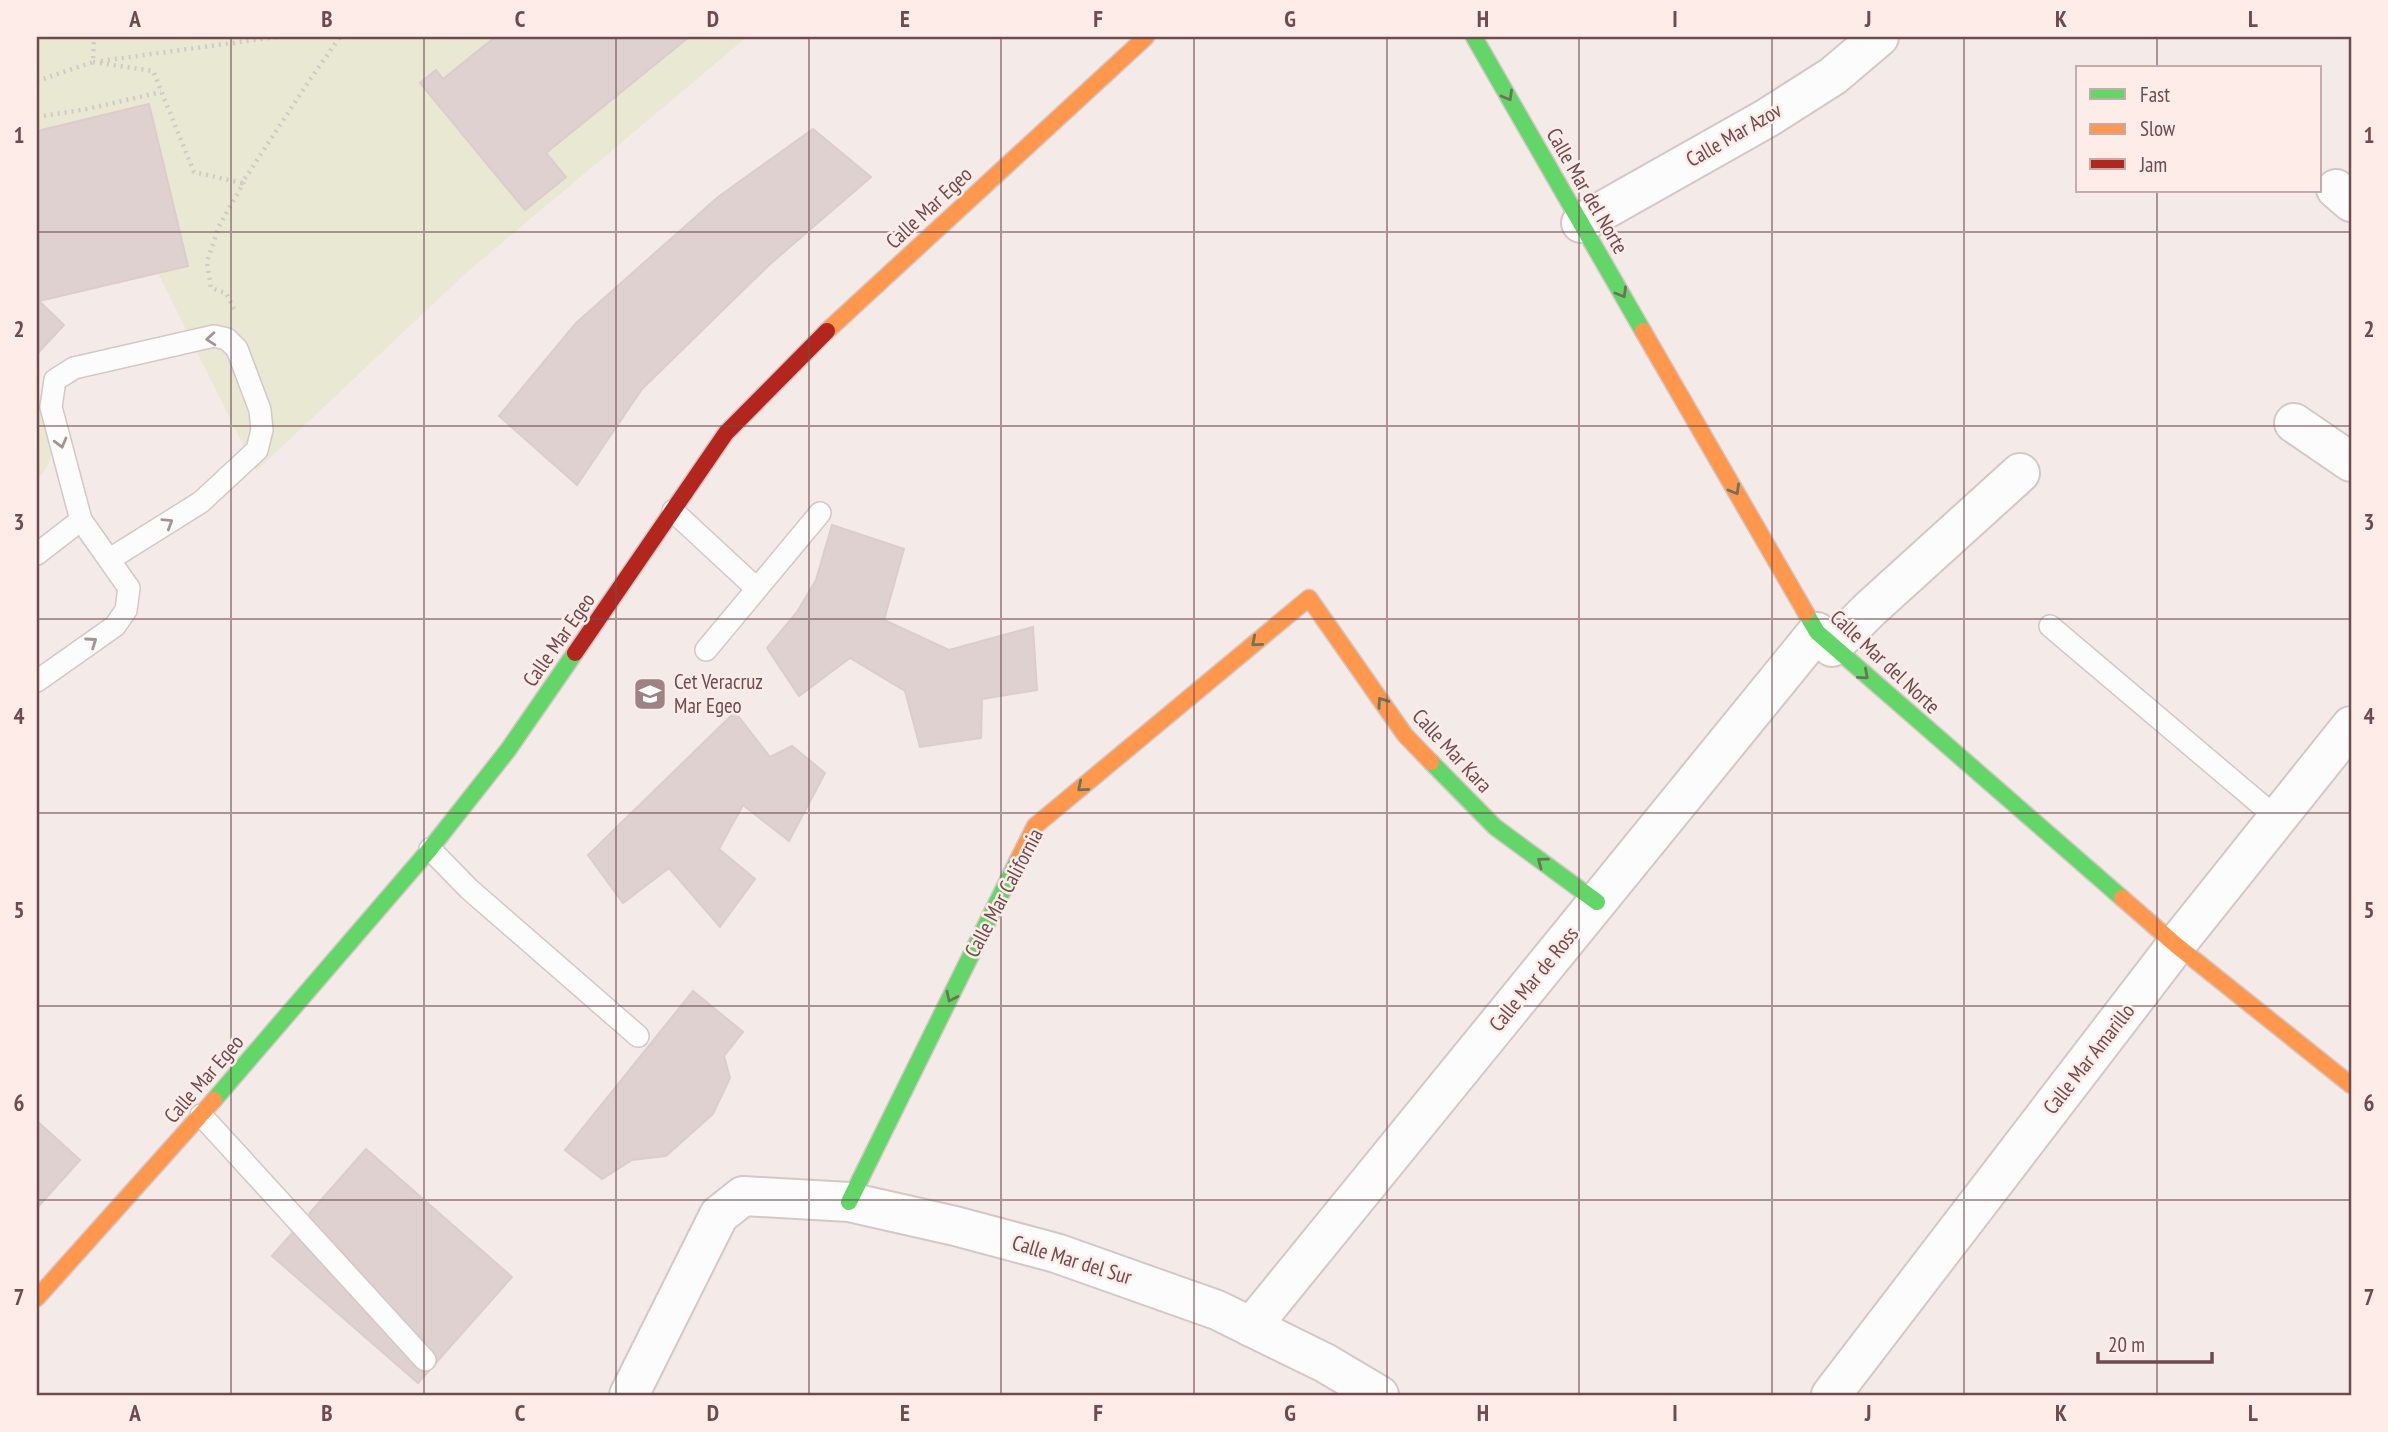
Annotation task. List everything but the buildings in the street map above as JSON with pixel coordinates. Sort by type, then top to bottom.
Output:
[{"type":"street","name":"Calle Mar Egeo","points":[[37,1298],[201,1115],[430,849],[508,750],[726,433],[822,335],[1146,37]]},
{"type":"street","name":"Calle Mar del Norte","points":[[1474,37],[1824,640],[2176,945],[2351,1085]]},
{"type":"street","name":"Calle Mar Azov","points":[[1581,223],[1767,118],[1833,76],[1879,37]]},
{"type":"street","points":[[2294,423],[2351,462]]},
{"type":"street","name":"Calle Mar de Ross","points":[[1251,1327],[1597,902],[1824,640],[2020,473]]},
{"type":"street","name":"Calle Mar Kara","points":[[1309,598],[1405,735],[1495,827],[1597,902]]},
{"type":"street","name":"Calle Mar California","points":[[849,1202],[1035,827],[1309,598]]},
{"type":"street","name":"Calle Mar Amarillo","points":[[1831,1395],[2176,945],[2351,726]]},
{"type":"street","name":"Calle Mar del Sur","points":[[629,1395],[719,1215],[743,1196],[849,1202],[1056,1253],[1217,1310],[1325,1363],[1379,1395]]},
{"type":"lane","points":[[37,681],[115,626],[127,610],[129,589],[80,520],[51,407],[46,376],[214,337],[227,339],[237,349],[260,410],[262,430],[257,450],[201,502],[110,559]]},
{"type":"lane","points":[[673,511],[757,587]]},
{"type":"lane","points":[[706,650],[820,513]]},
{"type":"lane","points":[[37,554],[80,520]]},
{"type":"lane","points":[[2050,626],[2278,819]]},
{"type":"lane","points":[[430,849],[469,889],[638,1036]]},
{"type":"lane","points":[[201,1115],[425,1360]]},
{"type":"path","points":[[93,62],[94,37]]},
{"type":"path","points":[[37,81],[93,62],[276,37]]},
{"type":"path","points":[[235,310],[226,293],[211,288],[207,262],[219,226],[246,178],[341,37]]},
{"type":"path","points":[[93,62],[153,71],[194,172],[242,183],[246,178]]},
{"type":"path","points":[[37,117],[161,92]]},
{"type":"green space","points":[[37,37],[747,37],[466,273],[256,471],[156,269],[113,172],[37,174]]},
{"type":"green space","points":[[37,397],[50,416],[54,438],[50,460],[37,480]]},
{"type":"traffic: fast","points":[[1474,37],[1643,331]]},
{"type":"traffic: fast","points":[[1806,613],[1817,632],[2122,898]]},
{"type":"traffic: fast","points":[[214,1100],[430,849],[508,750],[575,653]]},
{"type":"traffic: fast","points":[[1431,762],[1495,827],[1597,902]]},
{"type":"traffic: fast","points":[[849,1202],[1018,860]]},
{"type":"traffic: slow","points":[[827,331],[1146,37]]},
{"type":"traffic: slow","points":[[1643,331],[1806,613]]},
{"type":"traffic: slow","points":[[1018,860],[1035,826],[1309,598],[1405,735],[1431,762]]},
{"type":"traffic: slow","points":[[2122,898],[2176,945],[2351,1085]]},
{"type":"traffic: slow","points":[[37,1298],[214,1100]]},
{"type":"traffic: jam","points":[[575,653],[726,433],[827,331]]},
{"type":"place","name":"Cet Veracruz Mar Egeo","points":[[650,694]]}]
